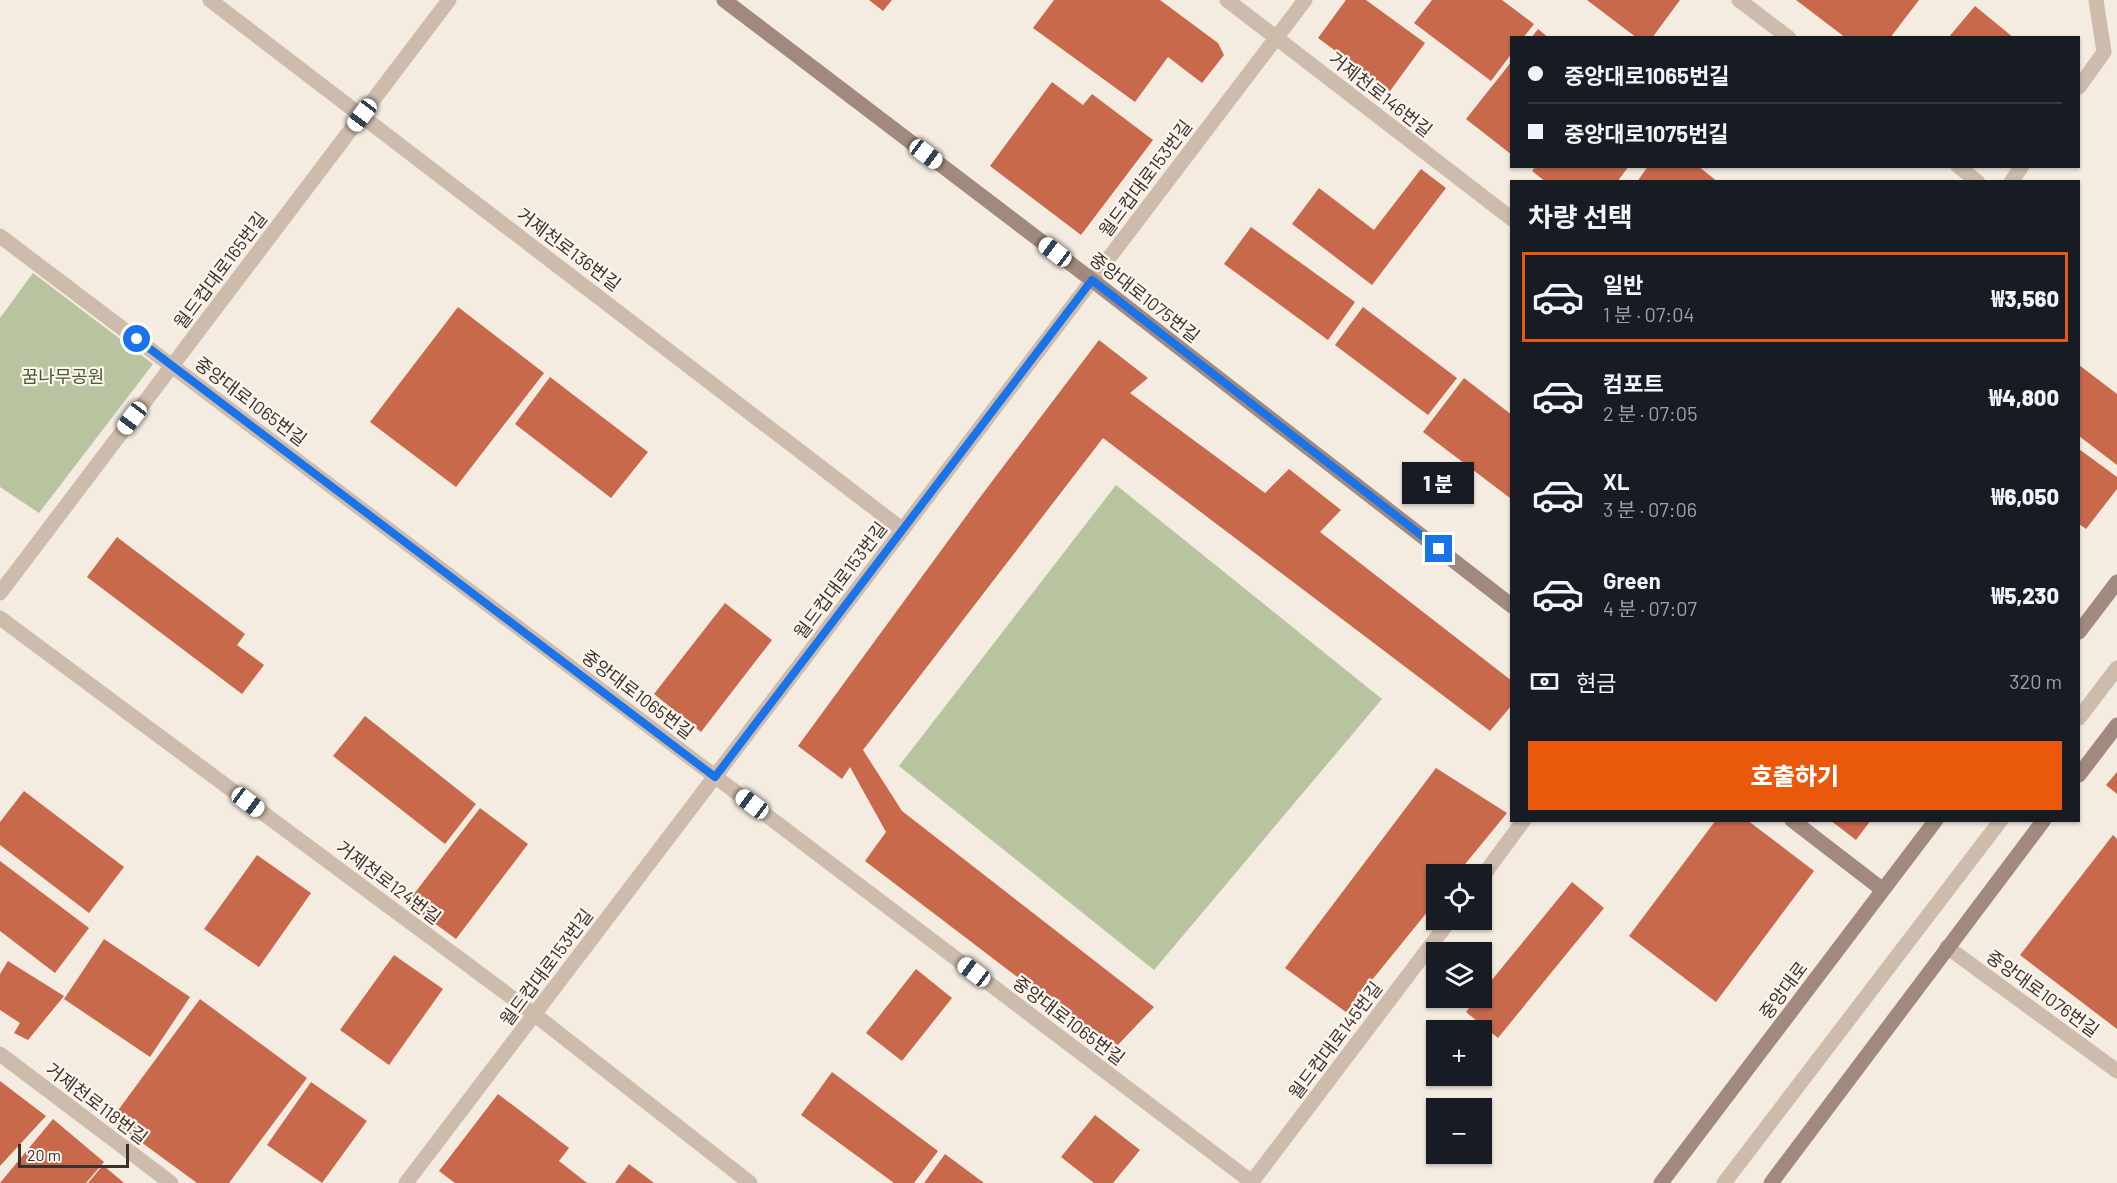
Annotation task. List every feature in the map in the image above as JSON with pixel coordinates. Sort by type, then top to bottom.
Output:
[{"type":"street","name":"거제천로136번길","points":[[210,0],[903,530]]},
{"type":"street","name":"월드컵대로165번길","points":[[0,593],[449,0]]},
{"type":"street","name":"중앙대로1075번길","points":[[724,0],[1092,280],[1510,604]]},
{"type":"street","name":"거제천로146번길","points":[[1227,0],[1510,217]]},
{"type":"street","name":"월드컵대로153번길","points":[[406,1183],[1305,0]]},
{"type":"street","points":[[1739,0],[1786,36]]},
{"type":"street","points":[[2096,0],[2104,52],[2117,62]]},
{"type":"street","points":[[2080,86],[2104,52]]},
{"type":"street","points":[[1960,168],[1976,180]]},
{"type":"street","name":"중앙대로1065번길","points":[[0,236],[1252,1183]]},
{"type":"street","points":[[2080,631],[2117,582]]},
{"type":"street","name":"거제천로124번길","points":[[0,618],[534,1014],[750,1183]]},
{"type":"street","points":[[2080,717],[2117,668]]},
{"type":"street","points":[[2080,774],[2117,725]]},
{"type":"street","points":[[1492,864],[1523,822]]},
{"type":"street","points":[[1795,822],[1883,890]]},
{"type":"street","name":"중앙대로","points":[[1660,1183],[1934,822]]},
{"type":"street","points":[[1724,1183],[1999,822]]},
{"type":"street","points":[[1771,1183],[2042,822]]},
{"type":"street","name":"월드컵대로145번길","points":[[1252,1183],[1442,930]]},
{"type":"street","name":"중앙대로1076번길","points":[[1947,947],[2117,1071]]},
{"type":"street","name":"거제천로118번길","points":[[0,1054],[171,1183]]},
{"type":"green space","name":"꿈나무공원","points":[[33,273],[153,364],[39,513],[0,487],[0,318]]},
{"type":"green space","points":[[1116,485],[1382,699],[1154,970],[899,766]]},
{"type":"building","points":[[869,0],[892,0],[883,11]]},
{"type":"building","points":[[1054,0],[1160,0],[1218,43],[1224,55],[1202,83],[1168,57],[1135,102],[1033,28]]},
{"type":"building","points":[[1346,0],[1366,0],[1425,43],[1390,91],[1318,38]]},
{"type":"building","points":[[1432,0],[1502,0],[1534,24],[1525,36],[1510,36],[1510,56],[1491,81],[1414,23]]},
{"type":"building","points":[[1587,0],[1680,0],[1653,36],[1634,36]]},
{"type":"building","points":[[1796,0],[1919,0],[1892,36],[1843,36]]},
{"type":"building","points":[[1975,6],[2012,36],[1950,36]]},
{"type":"building","points":[[1538,29],[1547,36],[1533,36]]},
{"type":"building","points":[[1510,64],[1510,153],[1466,119]]},
{"type":"building","points":[[1052,82],[1083,105],[1092,94],[1153,140],[1081,235],[990,166]]},
{"type":"building","points":[[1534,168],[1628,168],[1618,180],[1543,180],[1532,171]]},
{"type":"building","points":[[1647,168],[1700,168],[1716,180],[1638,180]]},
{"type":"building","points":[[1421,169],[1446,188],[1372,285],[1292,224],[1319,188],[1374,230]]},
{"type":"building","points":[[1251,227],[1355,302],[1328,340],[1224,264]]},
{"type":"building","points":[[458,307],[544,373],[456,487],[370,422]]},
{"type":"building","points":[[1363,307],[1457,378],[1428,415],[1335,345]]},
{"type":"building","points":[[1099,340],[1148,378],[1130,393],[1265,493],[1289,469],[1341,510],[1320,532],[1510,679],[1510,707],[1490,731],[1103,438],[863,750],[902,811],[1154,1007],[1113,1050],[865,861],[886,832],[850,767],[842,779],[798,746],[978,500]]},
{"type":"building","points":[[2080,366],[2117,394],[2117,465],[2080,437]]},
{"type":"building","points":[[550,377],[648,452],[611,498],[515,424]]},
{"type":"building","points":[[1464,378],[1510,413],[1510,498],[1423,432]]},
{"type":"building","points":[[2080,450],[2117,477],[2117,489],[2086,529],[2080,525]]},
{"type":"building","points":[[117,537],[245,634],[237,645],[264,665],[242,694],[87,577]]},
{"type":"building","points":[[725,603],[772,640],[701,732],[654,694]]},
{"type":"building","points":[[365,716],[476,804],[445,844],[333,756]]},
{"type":"building","points":[[1436,768],[1507,813],[1465,864],[1426,864],[1426,914],[1346,1012],[1285,968]]},
{"type":"building","points":[[2117,772],[2117,794],[2106,785]]},
{"type":"building","points":[[24,791],[124,867],[89,913],[0,845],[0,822]]},
{"type":"building","points":[[480,808],[528,844],[456,939],[407,903]]},
{"type":"building","points":[[1714,822],[1750,822],[1814,871],[1716,1002],[1629,936]]},
{"type":"building","points":[[1833,822],[1870,822],[1856,840]]},
{"type":"building","points":[[2113,835],[2117,839],[2117,1029],[2020,955]]},
{"type":"building","points":[[257,855],[311,893],[259,967],[204,929]]},
{"type":"building","points":[[0,861],[89,928],[55,973],[0,931]]},
{"type":"building","points":[[1572,882],[1604,908],[1498,1038],[1492,1033],[1492,1020],[1476,1020],[1466,1012],[1469,1008],[1492,1008],[1492,980]]},
{"type":"building","points":[[104,939],[190,997],[150,1057],[64,999]]},
{"type":"building","points":[[394,955],[443,989],[389,1065],[340,1030]]},
{"type":"building","points":[[8,961],[64,996],[28,1040],[14,1033],[20,1023],[0,1010],[0,974]]},
{"type":"building","points":[[916,969],[952,998],[902,1061],[866,1033]]},
{"type":"building","points":[[200,999],[307,1078],[229,1183],[197,1183],[111,1120]]},
{"type":"building","points":[[832,1072],[938,1151],[914,1183],[894,1183],[801,1115]]},
{"type":"building","points":[[0,1081],[46,1116],[0,1166]]},
{"type":"building","points":[[311,1082],[367,1121],[322,1183],[267,1145]]},
{"type":"building","points":[[498,1094],[569,1148],[559,1161],[587,1183],[455,1183],[439,1171]]},
{"type":"building","points":[[1095,1115],[1140,1150],[1113,1183],[1094,1183],[1061,1157]]},
{"type":"building","points":[[53,1119],[104,1162],[86,1183],[0,1183]]},
{"type":"building","points":[[945,1154],[984,1183],[924,1183]]},
{"type":"building","points":[[629,1164],[654,1183],[615,1183]]},
{"type":"building","points":[[103,1165],[124,1183],[88,1183]]},
{"type":"route","points":[[137,339],[715,777],[1092,280],[1439,549]]}]
